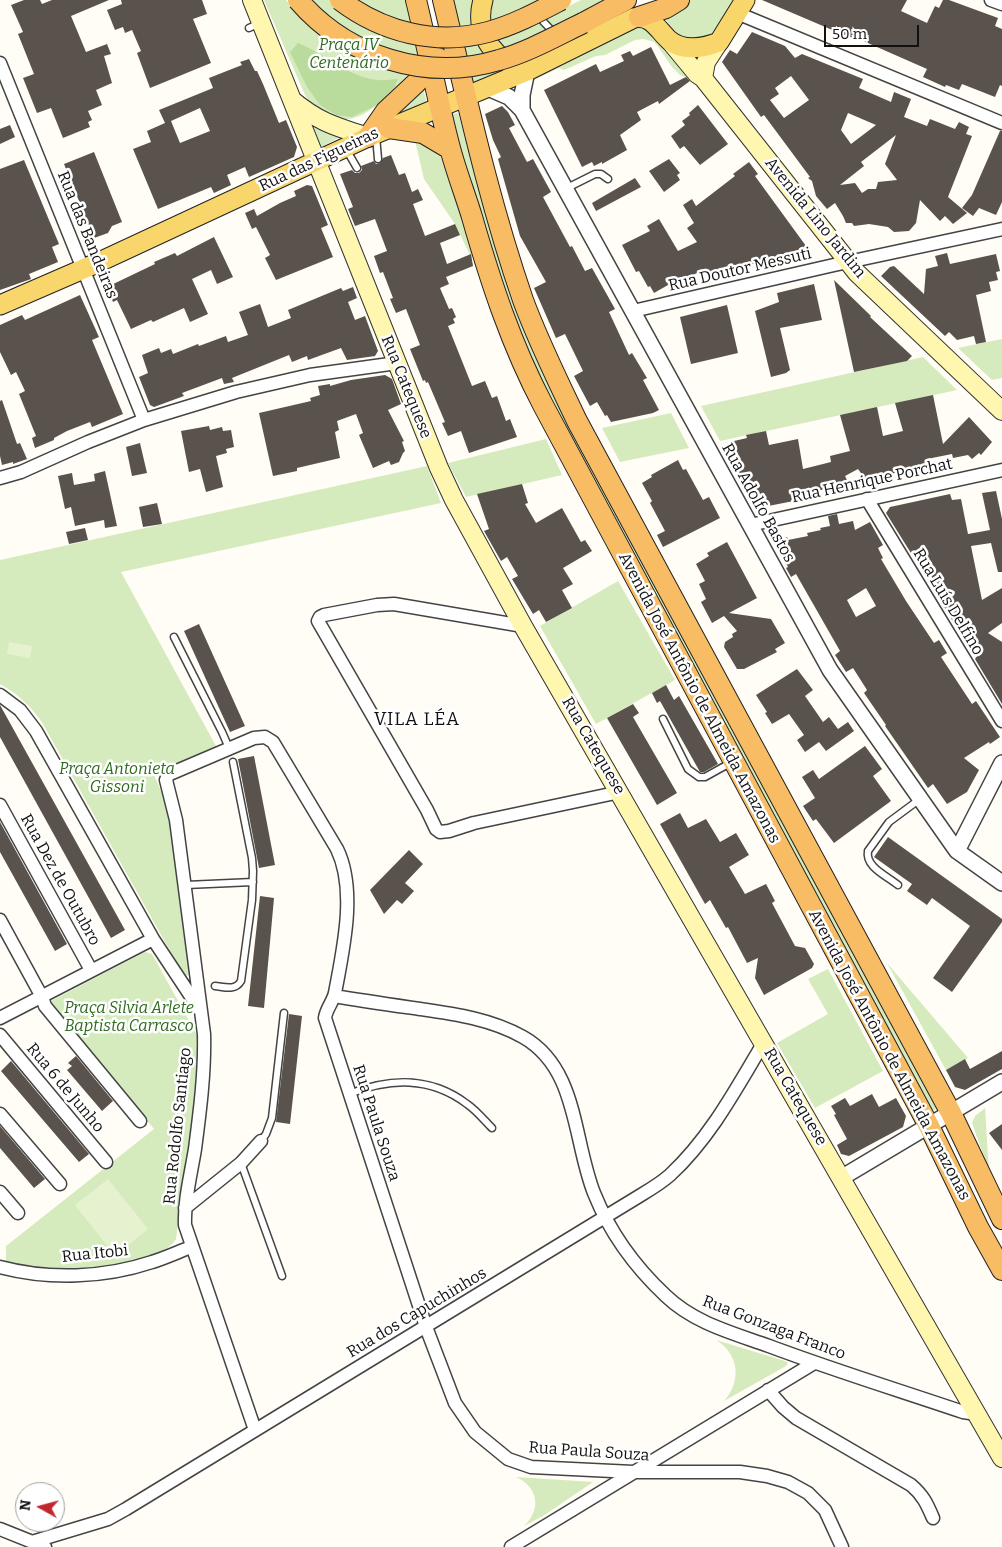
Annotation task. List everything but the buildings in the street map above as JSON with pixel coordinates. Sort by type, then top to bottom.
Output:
[{"type":"highway","points":[[298,0],[330,30],[360,49],[394,61],[428,68],[464,68],[499,61],[583,23],[626,0]]},
{"type":"highway","points":[[340,0],[368,18],[400,31],[417,35],[453,37],[470,36],[504,26],[562,0]]},
{"type":"highway","name":"Avenida José Antônio de Almeida Amazonas","points":[[416,0],[450,149],[487,271],[519,357],[929,1126],[978,1227],[1002,1270]]},
{"type":"highway","name":"Avenida José Antônio de Almeida Amazonas","points":[[443,0],[465,97],[507,252],[536,331],[577,421],[951,1113],[1002,1219]]},
{"type":"highway","points":[[638,17],[666,8],[679,0]]},
{"type":"highway","points":[[450,149],[423,133],[378,133],[386,111],[432,66],[453,42]]},
{"type":"main road","name":"Rua Catequese","points":[[252,0],[255,25],[292,100],[446,484],[523,626],[1002,1458]]},
{"type":"main road","points":[[483,0],[480,23],[487,42],[501,59],[528,71]]},
{"type":"main road","points":[[704,78],[706,62],[741,6]]},
{"type":"main road","name":"Rua das Figueiras","points":[[0,305],[83,270],[378,133],[528,71],[566,46],[638,17]]},
{"type":"main road","name":"Avenida Lino Jardim","points":[[638,17],[654,23],[697,74],[704,78],[857,273],[1002,411]]},
{"type":"main road","points":[[669,40],[681,46],[694,48],[719,42]]},
{"type":"main road","points":[[292,100],[310,115],[321,121],[378,133]]},
{"type":"street","points":[[991,0],[1002,4]]},
{"type":"street","points":[[741,6],[1002,123]]},
{"type":"street","name":"Rua das Bandeiras","points":[[1,67],[144,420]]},
{"type":"street","points":[[522,110],[522,94],[528,71]]},
{"type":"street","name":"Rua Adolfo Bastos","points":[[488,88],[509,97],[522,110],[830,670],[957,851],[1002,883]]},
{"type":"street","name":"Rua Doutor Messuti","points":[[633,311],[1002,229]]},
{"type":"street","points":[[0,478],[21,472],[88,442],[144,420],[257,386],[310,375],[397,363]]},
{"type":"street","name":"Rua Henrique Porchat","points":[[750,525],[1002,470]]},
{"type":"street","name":"Rua Luís Delfino","points":[[866,499],[1002,721]]},
{"type":"street","points":[[523,626],[385,604],[324,615],[318,621],[427,810],[434,826],[440,832],[620,792]]},
{"type":"street","name":"Rua Rodolfo Santiago","points":[[0,695],[20,710],[36,731],[153,939],[201,1012],[204,1034],[204,1062],[195,1148],[185,1208],[185,1225],[255,1430]]},
{"type":"street","name":"Rua Paula Souza","points":[[186,885],[176,820],[166,778],[172,773],[229,748],[260,736],[269,738],[341,857],[347,882],[347,917],[335,996],[326,1012],[325,1018],[426,1327],[455,1403],[475,1432],[508,1459],[531,1467],[633,1472],[740,1472],[767,1476],[788,1482],[808,1493],[825,1510],[842,1547]]},
{"type":"street","points":[[957,851],[1002,763]]},
{"type":"street","name":"Rua Dez de Outubro","points":[[0,805],[91,970]]},
{"type":"street","points":[[186,885],[201,1012]]},
{"type":"street","points":[[0,920],[42,996],[45,1006],[140,1121]]},
{"type":"street","points":[[0,1018],[153,939]]},
{"type":"street","name":"Rua Gonzaga Franco","points":[[335,996],[482,1020],[504,1028],[535,1045],[564,1083],[588,1176],[605,1218],[631,1259],[654,1285],[677,1306],[702,1321],[814,1362],[963,1412],[977,1414]]},
{"type":"street","name":"Rua 6 de Junho","points":[[0,1036],[106,1162]]},
{"type":"street","name":"Rua dos Capuchinhos","points":[[32,1542],[108,1519],[126,1509],[605,1218],[668,1176],[690,1155],[714,1125],[764,1042]]},
{"type":"street","points":[[841,1178],[1002,1082]]},
{"type":"street","points":[[0,1114],[60,1184]]},
{"type":"street","points":[[185,1208],[241,1163],[262,1141]]},
{"type":"street","points":[[0,1192],[18,1214]]},
{"type":"street","name":"Rua Itobi","points":[[0,1267],[55,1275],[102,1273],[152,1262],[191,1246]]},
{"type":"street","points":[[510,1547],[814,1362]]},
{"type":"street","points":[[768,1390],[796,1418],[911,1485],[926,1500],[933,1518]]},
{"type":"street","points":[[0,1529],[45,1547]]},
{"type":"lane","points":[[531,9],[566,46]]},
{"type":"lane","points":[[378,133],[378,160]]},
{"type":"lane","points":[[345,148],[357,168]]},
{"type":"lane","points":[[565,189],[595,174],[601,174],[608,179]]},
{"type":"lane","points":[[174,637],[229,748]]},
{"type":"lane","points":[[663,720],[688,769],[699,777],[705,777],[733,761]]},
{"type":"lane","points":[[215,986],[234,988],[239,985],[241,980],[253,882],[252,858],[233,762]]},
{"type":"lane","points":[[898,885],[869,862],[868,851],[889,822],[920,799]]},
{"type":"lane","points":[[186,885],[253,882]]},
{"type":"lane","points":[[262,1141],[272,1118],[284,1013]]},
{"type":"lane","points":[[350,1094],[385,1083],[405,1081],[435,1087],[468,1104],[492,1128]]},
{"type":"lane","points":[[241,1163],[282,1276]]},
{"type":"green space","name":"Praça IV Centenário","points":[[264,0],[286,0],[295,10],[306,0],[406,0],[420,59],[404,80],[369,111],[353,118],[335,118],[316,107],[305,95]]},
{"type":"green space","points":[[452,0],[474,0],[507,71],[475,84],[472,83]]},
{"type":"green space","points":[[491,0],[545,0],[555,13],[581,0],[607,0],[532,60],[500,47],[488,20]]},
{"type":"green space","points":[[689,0],[737,0],[716,32],[709,36],[689,39],[680,36],[666,20],[666,17]]},
{"type":"green space","points":[[635,27],[650,29],[690,75],[685,77],[680,75],[654,42],[644,39],[635,40],[605,55],[596,56],[564,70],[559,68],[530,82],[533,78]]},
{"type":"green space","points":[[298,43],[346,70],[367,78],[378,80],[398,79],[394,88],[375,106],[352,117],[336,115],[320,105],[307,87],[290,52]]},
{"type":"green space","name":"Praça IV Centenário","points":[[423,88],[427,104],[400,114],[398,112]]},
{"type":"green space","points":[[458,113],[495,244],[561,407],[936,1108],[935,1110],[933,1110],[929,1103],[549,395],[520,327],[482,222],[452,114]]},
{"type":"green space","points":[[312,127],[337,136],[338,138],[320,148]]},
{"type":"green space","points":[[414,136],[437,150],[441,158],[474,256],[470,255],[455,224],[424,179]]},
{"type":"green space","points":[[1002,339],[1002,378],[992,380],[958,348]]},
{"type":"green space","points":[[923,357],[957,390],[720,441],[701,406]]},
{"type":"green space","points":[[671,413],[689,448],[620,462],[602,428]]},
{"type":"green space","points":[[546,439],[562,475],[466,497],[448,463]]},
{"type":"green space","name":"Praça Antonieta Gissoni","points":[[427,466],[441,503],[121,572],[217,748],[157,774],[155,777],[169,810],[190,975],[186,976],[179,967],[43,724],[24,701],[0,684],[0,560]]},
{"type":"green space","points":[[618,581],[675,680],[596,724],[540,626]]},
{"type":"green space","points":[[9,642],[32,646],[30,658],[7,654]]},
{"type":"green space","name":"Praça Silvia Arlete Baptista Carrasco","points":[[145,952],[152,954],[197,1035],[193,1110],[176,1239],[166,1249],[157,1253],[126,1263],[109,1266],[58,1268],[6,1262],[6,1246],[154,1129],[49,1002]]},
{"type":"green space","points":[[887,963],[968,1058],[946,1070]]},
{"type":"green space","points":[[828,969],[883,1071],[815,1108],[777,1043],[828,1014],[808,979]]},
{"type":"green space","points":[[985,1108],[989,1171],[972,1123],[975,1116]]},
{"type":"green space","points":[[108,1179],[148,1229],[115,1256],[75,1205]]},
{"type":"green space","points":[[716,1340],[788,1363],[786,1366],[724,1401],[734,1385],[735,1368],[729,1353]]},
{"type":"green space","points":[[516,1477],[593,1482],[543,1516],[524,1526],[533,1513],[535,1499],[529,1486]]},
{"type":"district","name":"VILA LÉA","points":[[417,720]]}]
